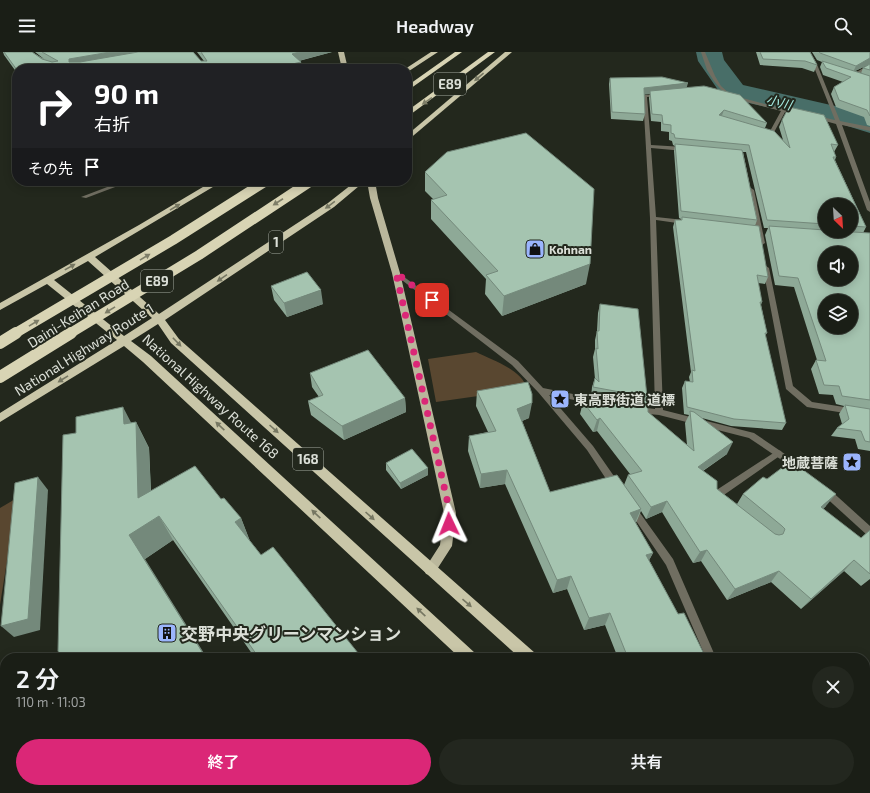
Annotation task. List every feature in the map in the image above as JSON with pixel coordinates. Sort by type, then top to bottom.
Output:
[{"type":"highway","points":[[412,67],[435,52]]},
{"type":"highway","name":"E89","points":[[412,85],[459,52]]},
{"type":"highway","name":"E89","points":[[412,111],[492,52]]},
{"type":"highway","points":[[412,135],[509,52]]},
{"type":"highway","points":[[0,306],[89,257],[210,186]]},
{"type":"highway","name":"Daini-Keihan Road","points":[[0,343],[173,240],[258,186]]},
{"type":"highway","name":"Daini-Keihan Road","points":[[0,377],[199,255],[303,186]]},
{"type":"highway","name":"National Highway Route 1","points":[[0,418],[159,319],[331,205],[355,186]]},
{"type":"highway","name":"National Highway Route 168","points":[[89,257],[159,319],[175,341],[524,653]]},
{"type":"highway","name":"National Highway Route 168","points":[[48,280],[153,364],[465,653]]},
{"type":"main road","points":[[341,52],[344,64]]},
{"type":"main road","points":[[372,186],[396,273],[450,513],[446,546],[430,570]]},
{"type":"street","points":[[537,52],[543,52]]},
{"type":"street","points":[[703,52],[708,67],[721,90],[729,96],[805,115]]},
{"type":"street","points":[[808,52],[814,62],[837,119],[870,210]]},
{"type":"street","points":[[814,62],[820,64]]},
{"type":"street","points":[[852,76],[870,66]]},
{"type":"street","points":[[846,73],[858,78]]},
{"type":"street","points":[[713,90],[721,90]]},
{"type":"street","points":[[659,412],[653,218],[645,96],[668,94]]},
{"type":"street","points":[[756,131],[768,137],[784,110]]},
{"type":"street","points":[[812,117],[837,119],[870,129]]},
{"type":"street","points":[[648,146],[688,149]]},
{"type":"street","points":[[749,184],[760,231],[789,387],[810,405],[870,414]]},
{"type":"street","points":[[84,197],[114,186]]},
{"type":"street","points":[[653,218],[691,222]]},
{"type":"street","points":[[752,230],[768,231]]},
{"type":"street","points":[[396,273],[515,363],[590,448],[670,562],[709,653]]},
{"type":"street","points":[[540,390],[606,403]]},
{"type":"street","points":[[628,408],[659,412],[751,435],[794,463],[805,474]]},
{"type":"street","points":[[727,506],[715,496],[778,453]]},
{"type":"street","points":[[817,484],[870,532]]},
{"type":"shaded area","points":[[476,352],[506,366],[520,376],[527,389],[436,402],[428,359]]},
{"type":"shaded area","points":[[17,498],[0,605],[0,508]]},
{"type":"building","points":[[4,52],[32,52],[42,59],[52,62],[58,61],[42,52],[110,52],[69,59],[69,62],[80,62],[138,52],[193,52],[201,61],[207,61],[201,52],[299,52],[292,54],[301,62],[292,64],[13,64]]},
{"type":"building","points":[[760,52],[810,52],[817,65],[805,61],[763,59]]},
{"type":"building","points":[[819,52],[870,52],[870,58],[856,66]]},
{"type":"building","points":[[822,61],[870,76],[870,116],[867,110],[839,100],[834,87],[851,77],[826,68]]},
{"type":"building","points":[[870,64],[870,70],[863,68]]},
{"type":"building","points":[[662,77],[688,83],[644,88],[645,114],[612,112],[610,78]]},
{"type":"building","points":[[704,86],[740,95],[767,123],[724,110],[719,115],[774,131],[790,148],[782,120],[789,107],[824,115],[838,145],[831,144],[836,157],[833,157],[852,198],[818,198],[818,224],[767,220],[749,145],[675,138],[674,134],[671,133],[671,125],[663,124],[662,115],[652,114],[650,91]]},
{"type":"building","name":"Kohnan","points":[[526,133],[594,189],[590,264],[504,296],[486,275],[498,271],[431,200],[447,195],[425,172],[447,152]]},
{"type":"building","points":[[675,144],[742,150],[757,220],[681,211]]},
{"type":"building","points":[[858,210],[866,227],[858,226]]},
{"type":"building","points":[[682,217],[759,226],[768,277],[757,275],[762,302],[760,302],[767,333],[765,333],[786,423],[734,419],[687,407],[685,381],[693,382],[692,370],[695,371],[675,220],[682,220]]},
{"type":"building","points":[[769,226],[818,230],[818,238],[858,238],[858,232],[870,233],[870,400],[842,396],[839,386],[824,385],[816,360],[826,361],[798,278],[779,276]]},
{"type":"building","points":[[307,272],[321,290],[284,303],[271,286]]},
{"type":"building","points":[[600,304],[638,309],[647,397],[593,387],[595,378],[599,382],[596,348],[598,349],[597,331],[599,331]]},
{"type":"building","points":[[368,350],[405,398],[342,426],[308,401],[323,395],[310,373]]},
{"type":"building","points":[[528,382],[532,394],[532,403],[517,409],[550,492],[617,475],[641,509],[630,513],[653,553],[646,555],[678,614],[684,613],[704,653],[626,653],[610,613],[589,618],[571,576],[557,580],[507,470],[481,474],[469,436],[496,431],[477,391]]},
{"type":"building","points":[[593,391],[648,401],[648,412],[694,451],[690,411],[694,412],[733,442],[698,467],[717,481],[717,489],[775,534],[779,535],[783,534],[785,529],[743,494],[763,477],[767,479],[791,461],[836,494],[821,507],[861,538],[870,530],[870,574],[854,560],[811,599],[779,571],[735,589],[707,550],[700,552],[667,501],[651,507],[628,475],[642,471],[600,418],[597,420],[583,402],[592,399]]},
{"type":"building","points":[[845,405],[870,409],[870,442],[865,441],[861,431],[837,428],[849,419]]},
{"type":"building","points":[[123,407],[124,424],[136,422],[138,498],[195,466],[221,499],[224,498],[241,518],[235,522],[261,555],[273,547],[358,653],[255,653],[159,516],[129,535],[203,653],[59,653],[63,435],[76,433],[76,417]]},
{"type":"building","points":[[412,449],[428,468],[400,483],[386,463]]},
{"type":"building","points":[[38,477],[28,619],[1,626],[15,483]]},
{"type":"waterway","name":"小川","points":[[709,52],[711,61],[733,91],[853,118],[870,124]]},
{"type":"place","name":"Kohnan","points":[[535,249]]},
{"type":"place","name":"東高野街道 道標","points":[[560,399]]},
{"type":"place","name":"地蔵菩薩","points":[[852,462]]},
{"type":"place","name":"交野中央グリーンマンション","points":[[167,633]]},
{"type":"route","points":[[432,300],[396,273],[450,513],[449,524]]}]
